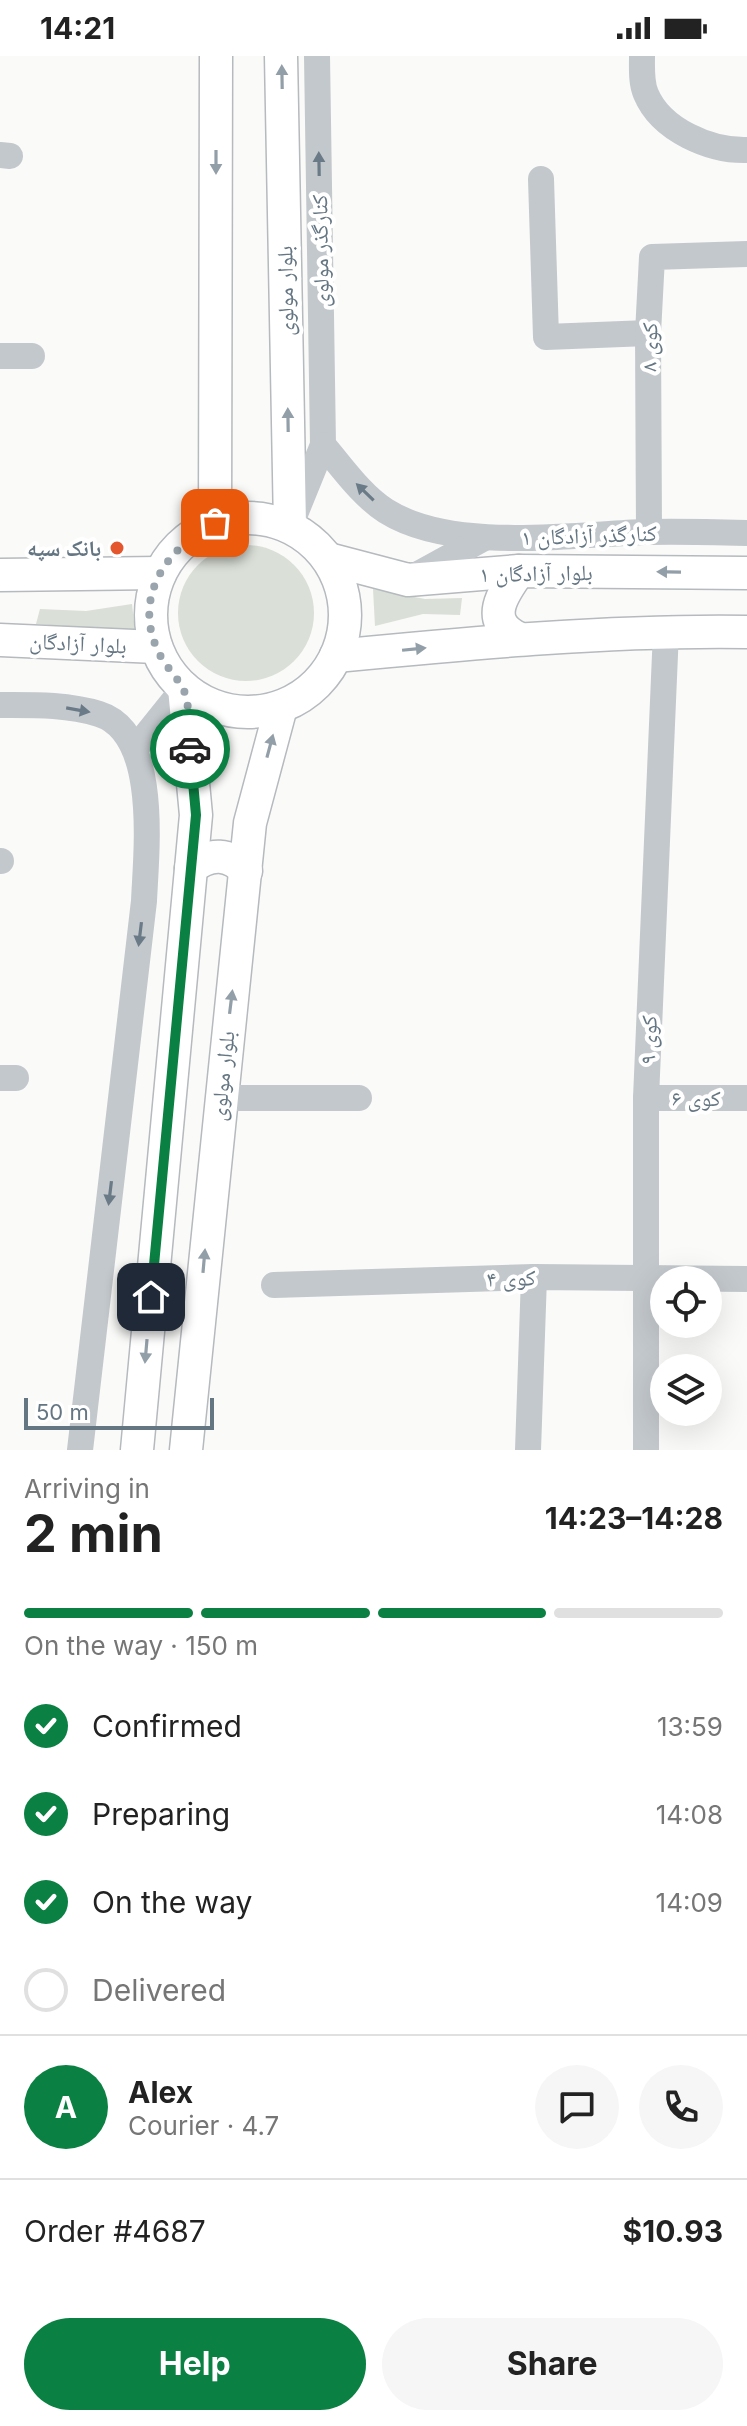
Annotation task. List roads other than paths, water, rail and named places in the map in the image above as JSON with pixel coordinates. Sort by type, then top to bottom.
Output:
[{"type":"main road","points":[[215,523],[216,56]]},
{"type":"main road","name":"بلوار مولوی","points":[[281,56],[290,526]]},
{"type":"main road","points":[[240,517],[265,519],[290,526],[311,541],[328,559],[340,582],[346,607],[344,632],[336,656],[323,678],[304,695],[281,707],[240,712],[201,700],[184,688],[167,669],[156,647],[151,622],[152,597],[160,573],[173,551],[192,534],[215,523],[240,517]]},
{"type":"main road","name":"بلوار آزادگان ۱","points":[[328,559],[408,580],[519,571],[747,573]]},
{"type":"main road","points":[[518,638],[501,624],[497,612],[500,599],[519,571]]},
{"type":"main road","points":[[0,575],[160,573]]},
{"type":"main road","points":[[336,656],[518,638],[666,631],[747,632]]},
{"type":"main road","name":"بلوار آزادگان","points":[[0,640],[156,647]]},
{"type":"main road","points":[[137,1450],[196,815],[184,688]]},
{"type":"main road","name":"بلوار مولوی","points":[[186,1450],[250,823],[281,707]]},
{"type":"main road","points":[[191,868],[208,857],[218,856],[234,860],[246,871]]},
{"type":"street","name":"کنارگذر مولوی","points":[[290,526],[323,445],[317,56]]},
{"type":"street","points":[[642,56],[644,91],[655,111],[682,134],[734,150],[747,150]]},
{"type":"street","points":[[541,179],[546,337],[648,333]]},
{"type":"street","name":"کوی ۸","points":[[649,532],[648,333],[652,257],[747,254]]},
{"type":"street","points":[[0,356],[32,356]]},
{"type":"street","name":"کنارگذر آزادگان ۱","points":[[323,445],[363,492],[387,512],[433,528],[484,538],[649,532],[747,533]]},
{"type":"street","points":[[408,580],[484,538]]},
{"type":"street","name":"کوی ۹","points":[[646,1450],[646,1098],[666,631]]},
{"type":"street","points":[[135,749],[184,688]]},
{"type":"street","points":[[0,705],[54,706],[102,714],[122,731],[135,749],[148,814],[144,901],[80,1450]]},
{"type":"street","points":[[220,1098],[359,1098]]},
{"type":"street","name":"کوی ۶","points":[[646,1098],[747,1098]]},
{"type":"street","points":[[528,1450],[534,1277]]},
{"type":"street","name":"کوی ۴","points":[[274,1285],[534,1277],[747,1279]]},
{"type":"place","name":"بانک سپه","points":[[117,548]]}]
